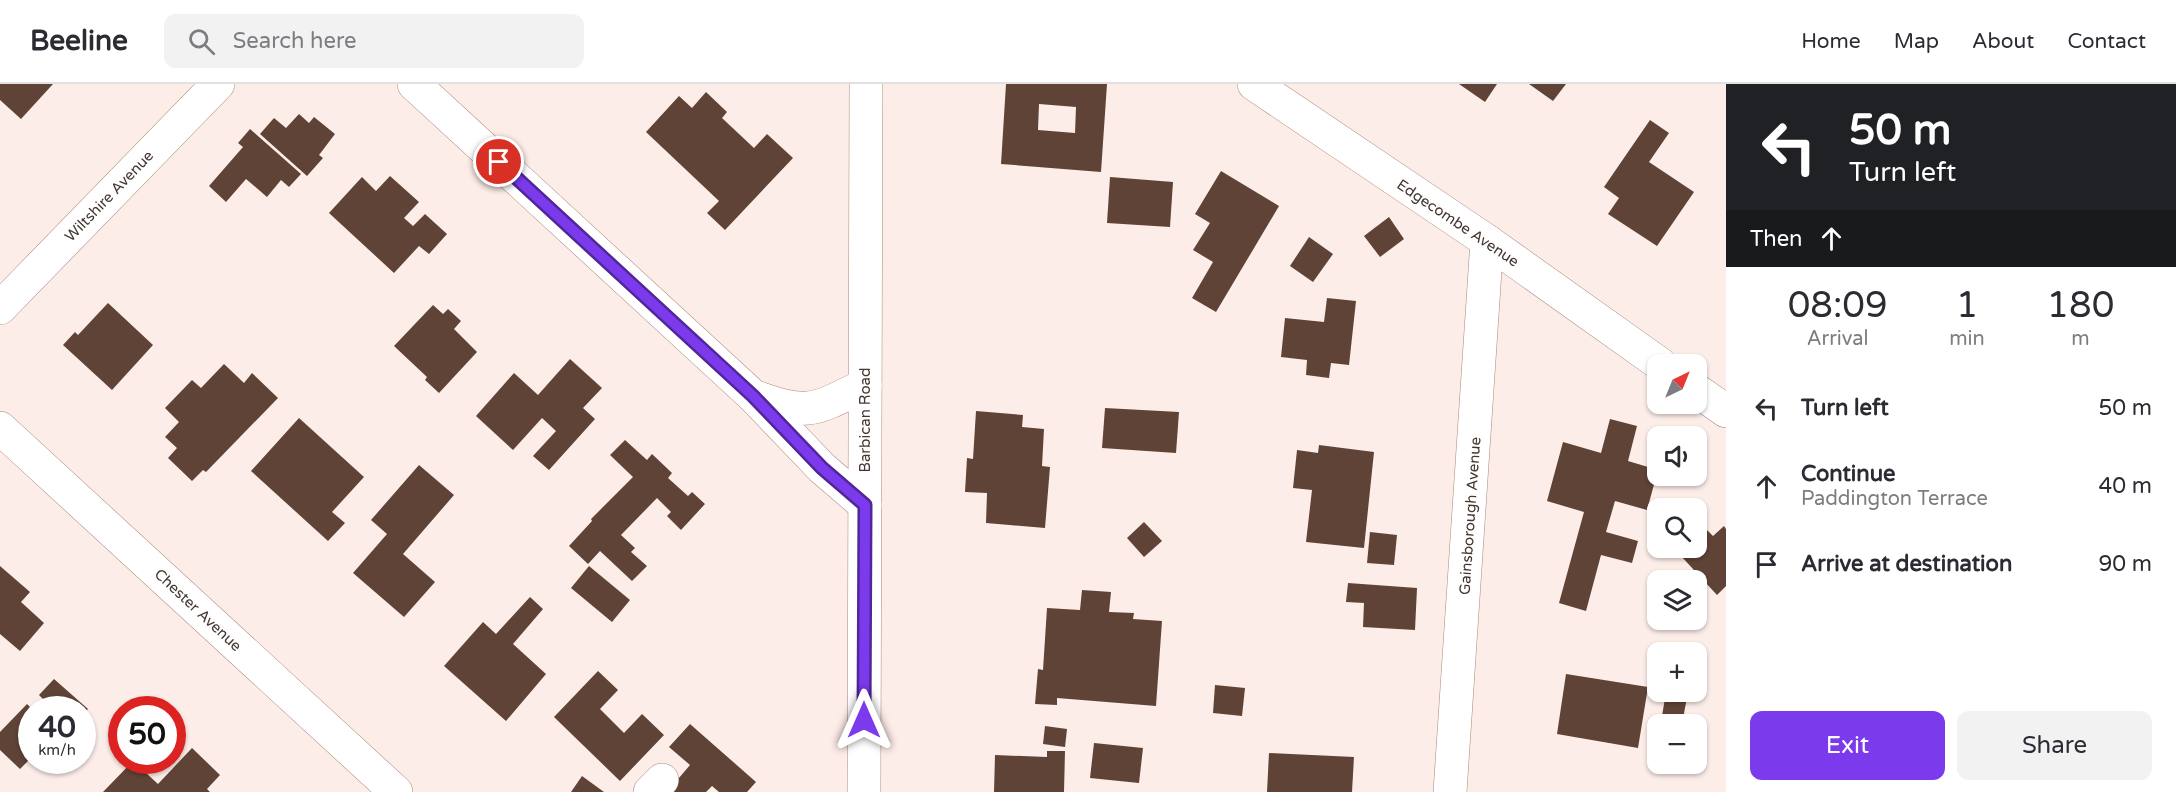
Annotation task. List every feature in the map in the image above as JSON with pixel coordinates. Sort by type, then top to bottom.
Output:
[{"type":"street","name":"Wiltshire Avenue","points":[[0,308],[218,84]]},
{"type":"street","points":[[414,84],[753,396],[822,468],[865,505]]},
{"type":"street","name":"Barbican Road","points":[[864,792],[866,84]]},
{"type":"street","name":"Edgecombe Avenue","points":[[1254,84],[1487,241],[1647,355]]},
{"type":"street","name":"Gainsborough Avenue","points":[[1450,792],[1487,241]]},
{"type":"street","points":[[753,396],[782,406],[805,410],[826,405],[865,385]]},
{"type":"street","points":[[1707,398],[1726,411]]},
{"type":"street","name":"Chester Avenue","points":[[0,428],[396,792]]},
{"type":"building","points":[[0,84],[53,84],[21,119],[0,100]]},
{"type":"building","points":[[1006,84],[1107,84],[1101,172],[1001,164]],"holes":[[[1039,104],[1076,107],[1075,133],[1038,130]]]},
{"type":"building","points":[[1459,84],[1497,84],[1485,102]]},
{"type":"building","points":[[1529,84],[1566,84],[1553,101]]},
{"type":"building","points":[[706,92],[727,112],[722,118],[754,148],[767,134],[793,158],[725,230],[707,213],[719,201],[646,132],[679,96],[692,108]]},
{"type":"building","points":[[299,114],[309,123],[314,117],[335,134],[319,155],[323,158],[307,176],[260,134],[274,118],[286,128]]},
{"type":"building","points":[[1650,120],[1669,133],[1649,162],[1694,192],[1657,246],[1608,214],[1619,198],[1604,187]]},
{"type":"building","points":[[250,129],[301,174],[289,187],[281,180],[267,197],[246,179],[226,202],[209,186],[243,147],[238,143]]},
{"type":"building","points":[[1221,171],[1279,206],[1216,312],[1192,298],[1213,262],[1193,250],[1210,223],[1195,214]]},
{"type":"building","points":[[390,176],[419,202],[404,218],[413,226],[425,214],[447,234],[429,254],[419,246],[394,273],[329,213],[362,177],[376,191]]},
{"type":"building","points":[[1110,177],[1173,182],[1170,227],[1107,223]]},
{"type":"building","points":[[1389,217],[1404,239],[1380,257],[1364,236]]},
{"type":"building","points":[[1309,237],[1333,254],[1313,282],[1290,266]]},
{"type":"building","points":[[1327,298],[1356,301],[1349,365],[1331,363],[1329,378],[1306,375],[1307,360],[1281,357],[1285,318],[1324,322]]},
{"type":"building","points":[[108,303],[153,345],[112,390],[63,345],[75,332],[78,335]]},
{"type":"building","points":[[433,305],[443,314],[448,309],[461,321],[454,329],[477,352],[439,393],[425,380],[427,377],[394,346]]},
{"type":"building","points":[[570,359],[602,388],[583,408],[595,419],[549,470],[533,456],[556,431],[542,418],[513,450],[476,416],[514,373],[538,395]]},
{"type":"building","points":[[224,364],[244,383],[252,373],[278,398],[206,472],[203,470],[192,481],[168,458],[177,448],[165,437],[179,422],[165,408],[192,380],[201,388]]},
{"type":"building","points":[[1105,408],[1179,412],[1176,453],[1102,448]]},
{"type":"building","points":[[976,411],[1023,415],[1022,427],[1044,429],[1042,466],[1050,467],[1045,528],[986,523],[987,493],[965,492],[967,458],[973,459]]},
{"type":"building","points":[[299,418],[364,477],[332,512],[345,523],[328,541],[251,471]]},
{"type":"building","points":[[1610,419],[1637,426],[1628,461],[1647,467],[1647,486],[1654,486],[1650,498],[1647,498],[1647,510],[1615,501],[1606,532],[1638,541],[1632,563],[1601,555],[1586,611],[1559,603],[1584,512],[1547,501],[1563,442],[1601,453]]},
{"type":"building","points":[[625,440],[647,460],[652,454],[672,473],[668,478],[688,496],[692,492],[705,504],[681,530],[667,516],[671,512],[657,498],[621,535],[635,548],[631,552],[647,566],[632,581],[600,551],[588,564],[569,546],[592,521],[591,519],[633,477],[610,455]]},
{"type":"building","points":[[1319,445],[1374,452],[1364,548],[1306,542],[1312,490],[1293,488],[1297,450],[1318,453]]},
{"type":"building","points":[[419,465],[454,495],[403,554],[435,582],[404,617],[353,573],[387,534],[371,520]]},
{"type":"building","points":[[1144,522],[1162,541],[1144,557],[1127,538]]},
{"type":"building","points":[[1724,526],[1726,529],[1726,586],[1717,595],[1707,584],[1707,570],[1694,570],[1683,558],[1707,558],[1707,530],[1713,536]]},
{"type":"building","points":[[1370,532],[1397,535],[1394,565],[1367,563]]},
{"type":"building","points":[[0,566],[30,592],[21,602],[44,623],[20,651],[0,634]]},
{"type":"building","points":[[589,566],[630,600],[612,622],[571,588]]},
{"type":"building","points":[[1348,583],[1417,588],[1415,630],[1363,627],[1364,603],[1346,602]]},
{"type":"building","points":[[1082,590],[1111,592],[1109,612],[1134,613],[1133,619],[1162,621],[1156,706],[1057,698],[1057,705],[1035,704],[1038,669],[1043,670],[1047,608],[1080,610]]},
{"type":"building","points":[[530,597],[543,609],[513,644],[546,674],[506,721],[444,666],[483,622],[496,634]]},
{"type":"building","points":[[598,671],[618,690],[600,709],[624,733],[642,714],[664,735],[620,781],[554,717]]},
{"type":"building","points":[[1566,674],[1647,687],[1638,748],[1557,734]]},
{"type":"building","points":[[54,679],[73,696],[40,696]]},
{"type":"building","points":[[1215,685],[1245,688],[1242,716],[1213,713]]},
{"type":"building","points":[[1664,702],[1686,702],[1684,714],[1662,714]]},
{"type":"building","points":[[18,713],[18,767],[0,750],[0,732]]},
{"type":"building","points":[[690,724],[756,782],[747,792],[719,792],[712,786],[706,792],[667,792],[690,765],[669,747]]},
{"type":"building","points":[[1045,726],[1067,729],[1065,747],[1043,744]]},
{"type":"building","points":[[1094,743],[1143,748],[1139,783],[1090,778]]},
{"type":"building","points":[[192,748],[220,775],[207,789],[210,792],[103,792],[120,774],[147,774],[158,784],[167,774],[186,774],[186,754]]},
{"type":"building","points":[[1047,751],[1065,751],[1064,792],[994,792],[995,755],[1047,757]]},
{"type":"building","points":[[1269,753],[1354,757],[1352,792],[1267,792]]},
{"type":"building","points":[[582,776],[604,792],[571,792]]},
{"type":"route","points":[[499,162],[753,396],[822,468],[865,505],[864,720]]}]
